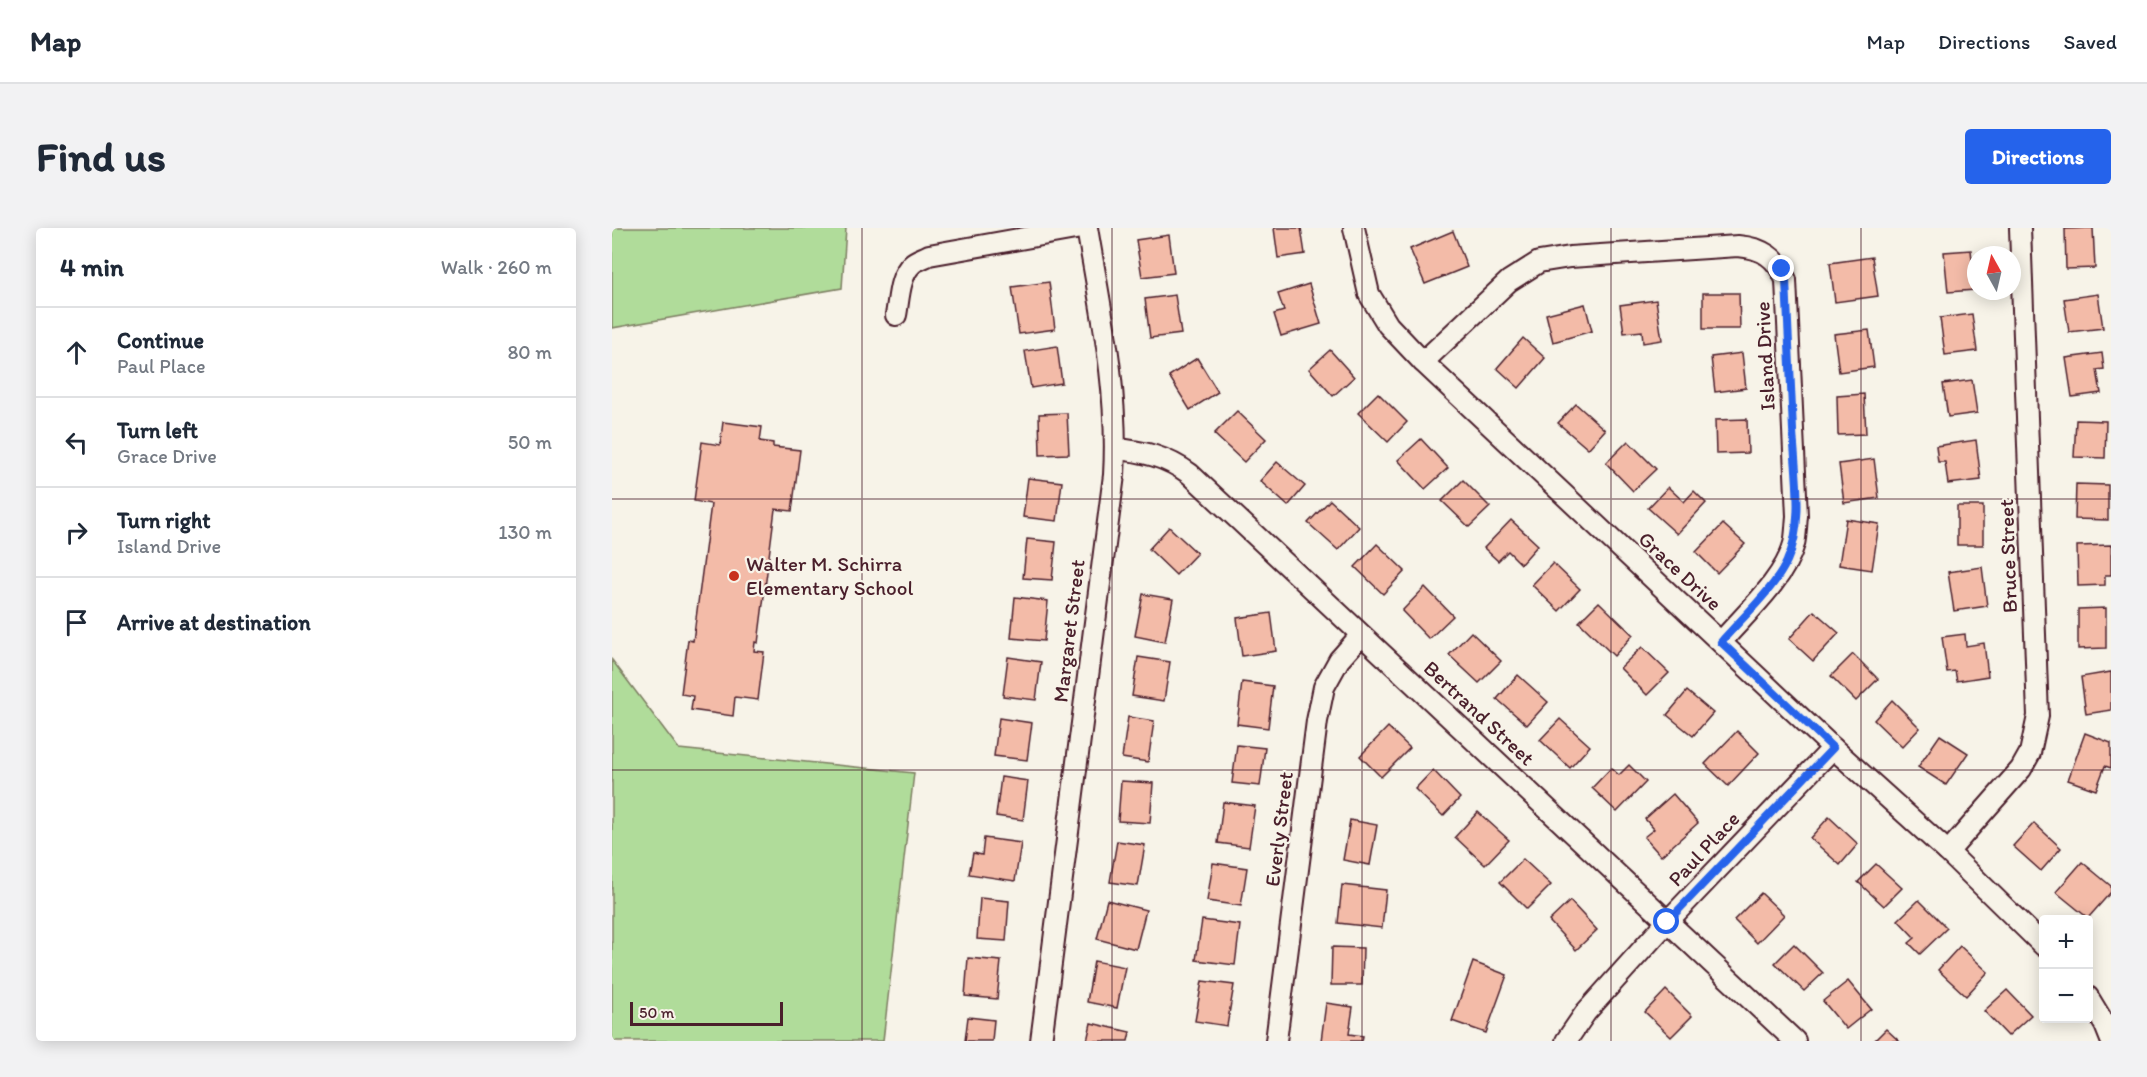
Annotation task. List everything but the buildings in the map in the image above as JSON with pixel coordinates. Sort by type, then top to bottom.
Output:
[{"type":"street","points":[[896,315],[903,281],[911,264],[929,255],[1082,228]]},
{"type":"street","name":"Margaret Street","points":[[1041,1041],[1114,475],[1115,449],[1110,359],[1087,228]]},
{"type":"street","name":"Grace Drive","points":[[1354,228],[1369,294],[1388,325],[1423,362],[1833,748],[1948,852],[2039,942]]},
{"type":"street","name":"Bruce Street","points":[[1948,852],[2021,769],[2030,753],[2038,716],[2020,228]]},
{"type":"street","name":"Island Drive","points":[[1423,362],[1509,281],[1539,262],[1570,257],[1738,246],[1756,248],[1770,257],[1782,269],[1786,280],[1797,516],[1794,543],[1786,564],[1768,589],[1721,642]]},
{"type":"street","name":"Bertrand Street","points":[[1115,449],[1137,450],[1157,456],[1176,464],[1190,474],[1795,1041]]},
{"type":"street","name":"Everly Street","points":[[1276,1041],[1317,721],[1324,687],[1339,660],[1361,634]]},
{"type":"street","name":"Paul Place","points":[[1566,1041],[1586,1012],[1667,922],[1833,748]]},
{"type":"street","points":[[2093,1006],[2111,1040]]},
{"type":"green space","points":[[612,228],[846,228],[842,288],[612,328]]},
{"type":"green space","points":[[612,660],[679,749],[914,773],[883,1041],[612,1041]]},
{"type":"place","name":"Walter M. Schirra Elementary School","points":[[734,576]]},
{"type":"route","points":[[1667,922],[1833,748],[1721,642],[1768,589],[1786,564],[1794,543],[1797,516],[1796,478],[1786,280],[1782,269]]}]
